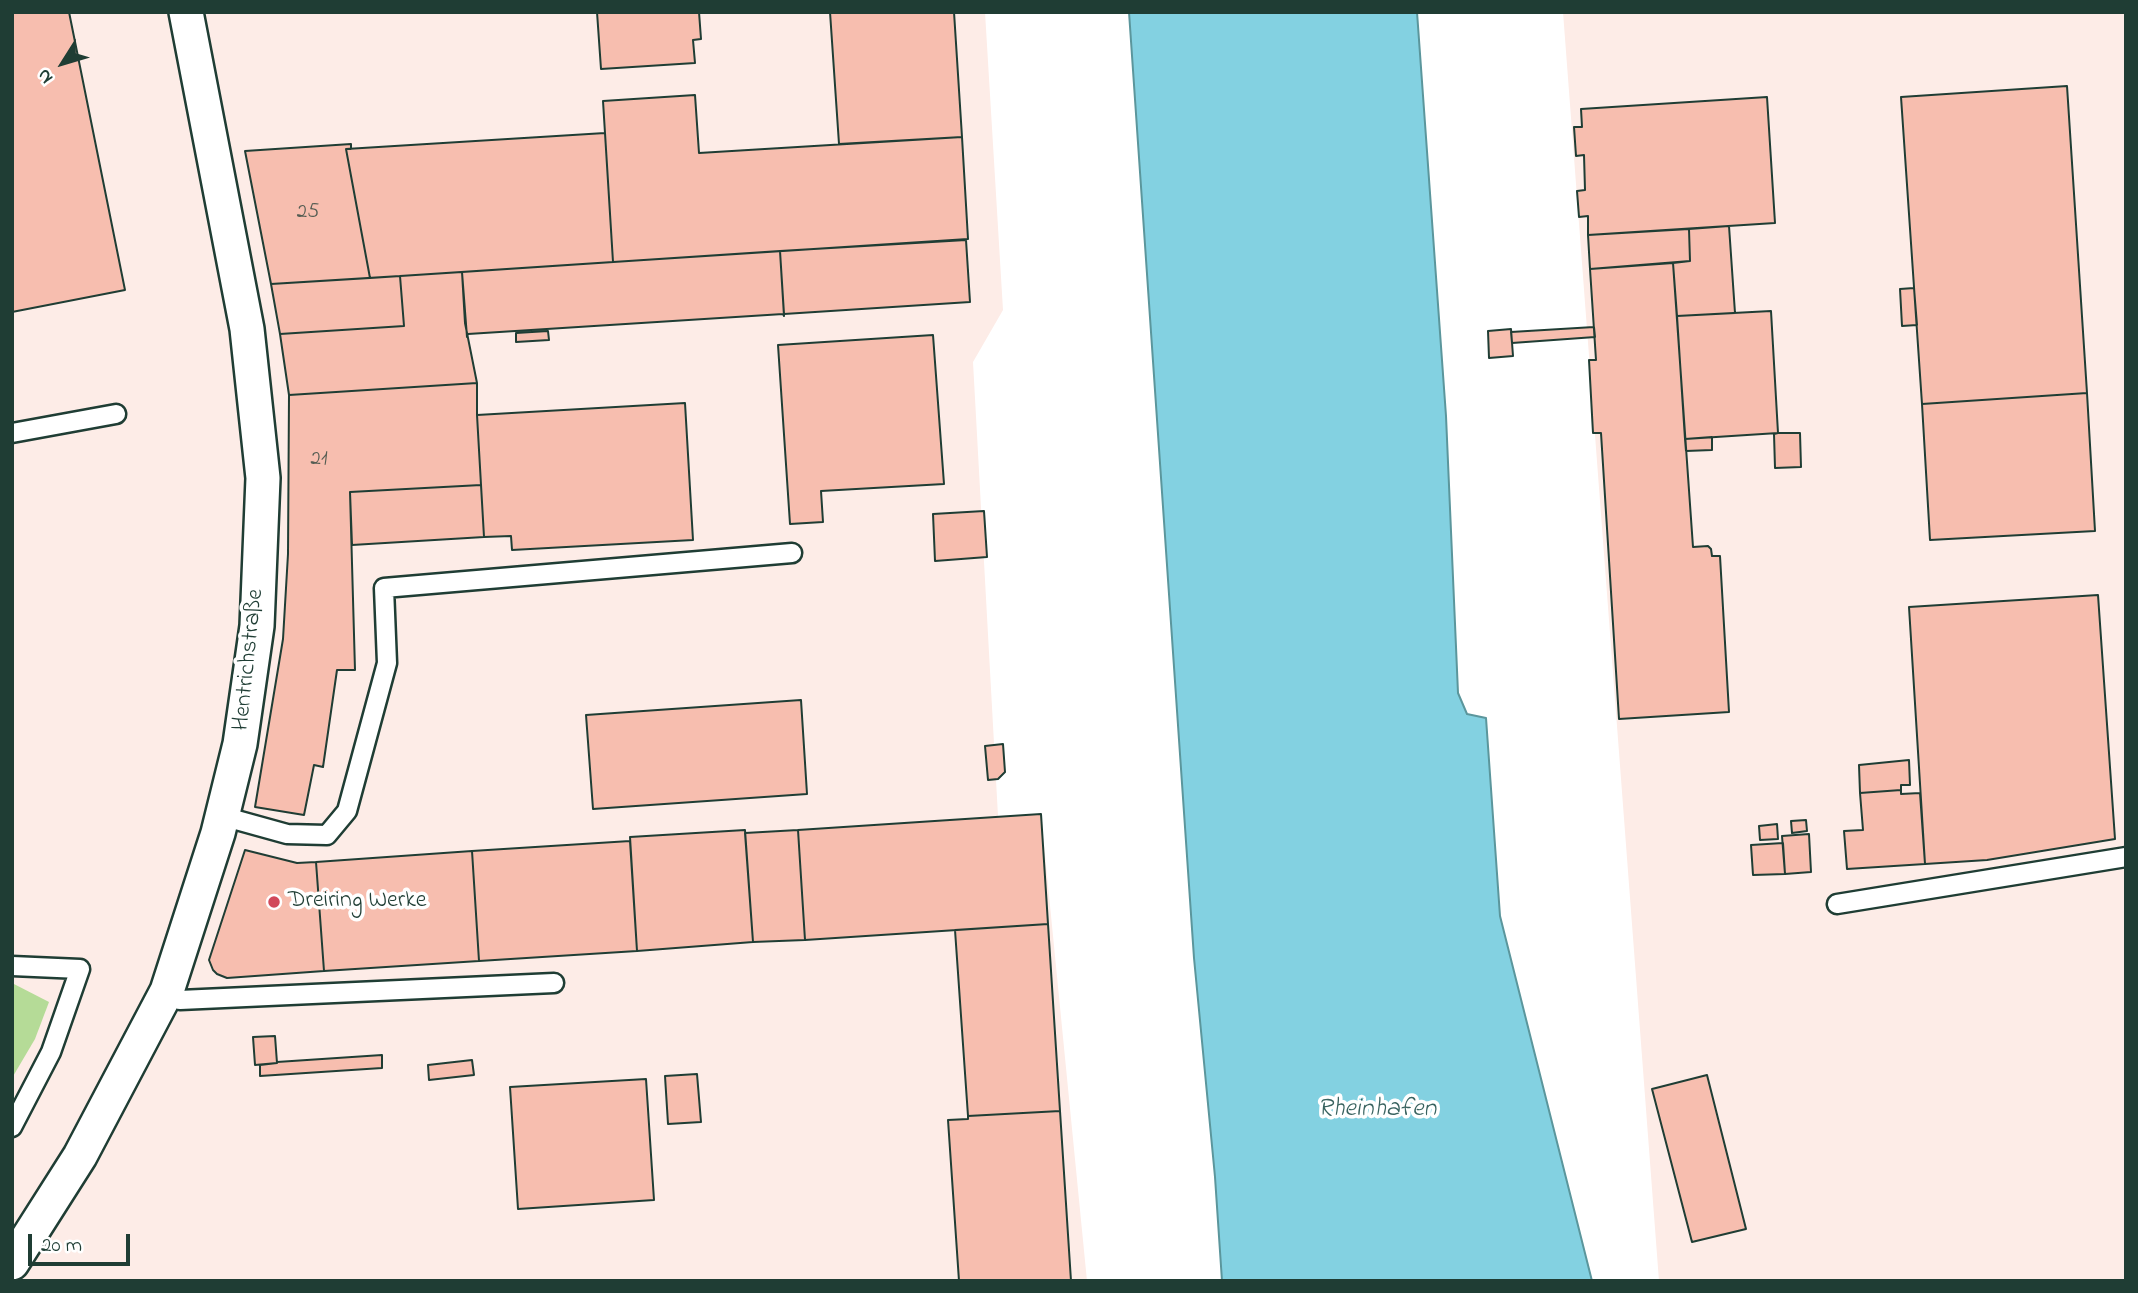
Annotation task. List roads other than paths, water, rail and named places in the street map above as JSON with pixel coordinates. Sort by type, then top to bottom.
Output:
[{"type":"street","name":"Hentrichstraße","points":[[12,1263],[80,1156],[167,991],[222,816],[240,744],[257,626],[263,478],[247,329],[186,12]]},
{"type":"lane","points":[[12,433],[116,414]]},
{"type":"lane","points":[[222,816],[287,834],[327,835],[347,811],[387,663],[384,588],[792,553]]},
{"type":"lane","points":[[1837,904],[2126,857]]},
{"type":"lane","points":[[12,966],[80,969],[51,1052],[12,1127]]},
{"type":"lane","points":[[167,991],[180,1000],[554,983]]},
{"type":"water","name":"Rheinhafen","points":[[1129,12],[1417,12],[1446,416],[1458,693],[1467,714],[1486,718],[1500,916],[1592,1281],[1222,1281],[1194,958]]},
{"type":"place","name":"Dreiring Werke","points":[[274,902]]}]
